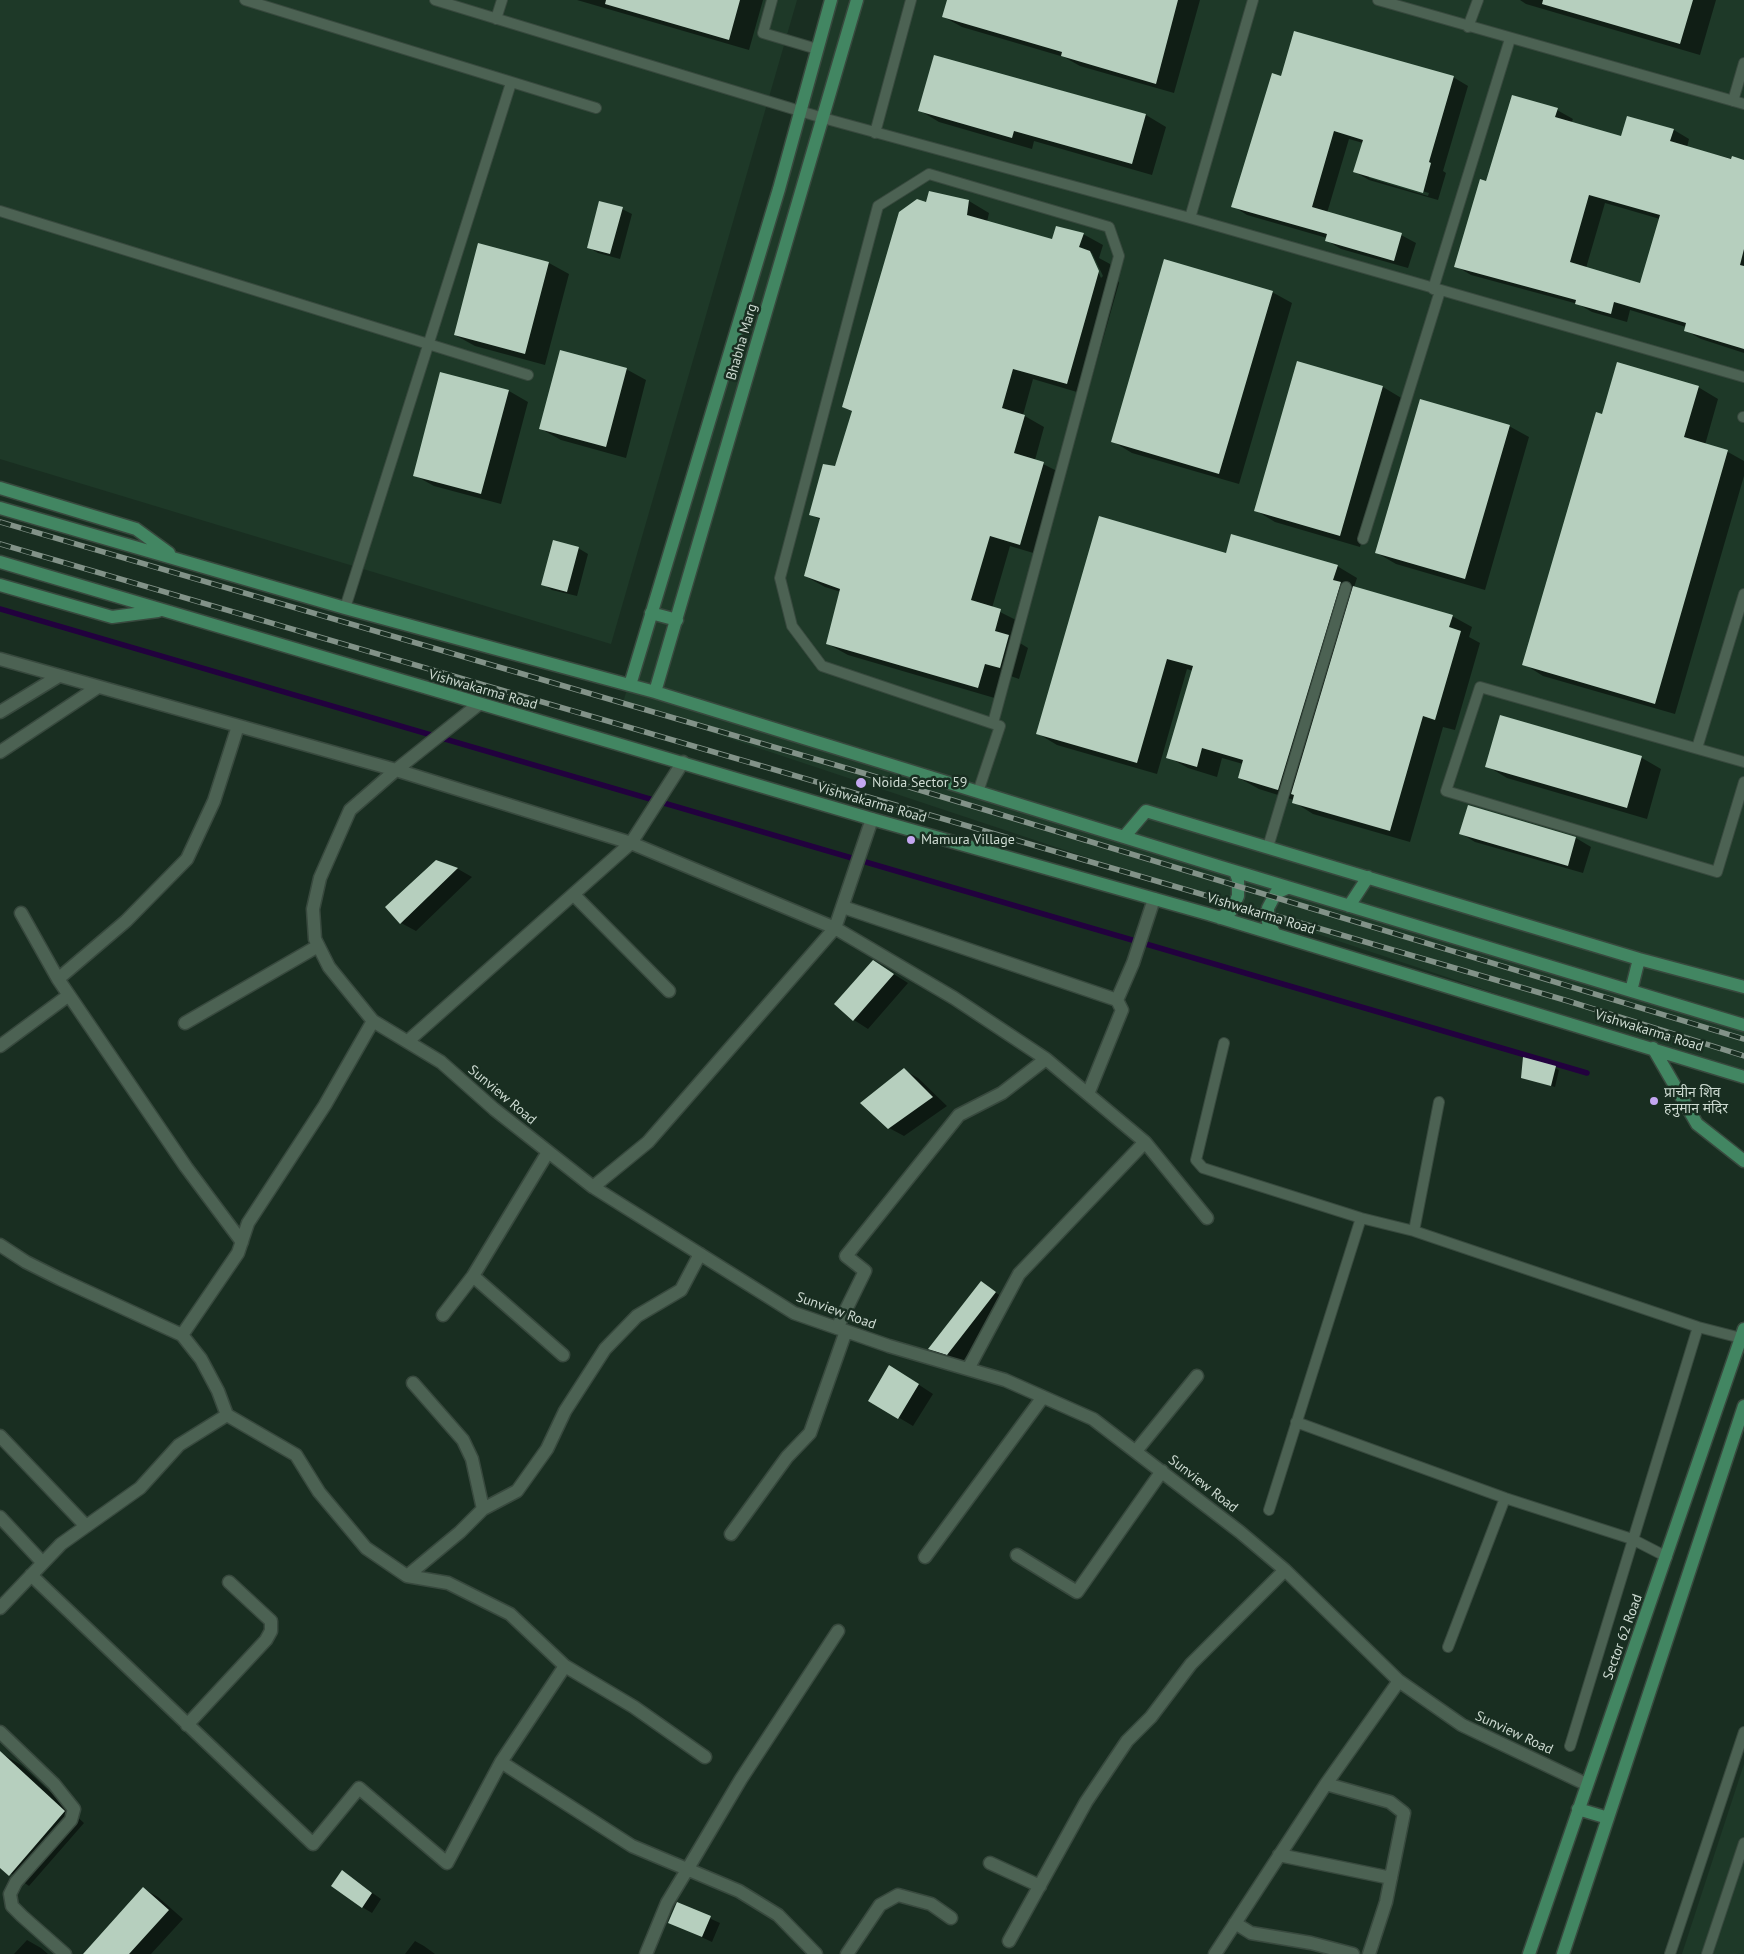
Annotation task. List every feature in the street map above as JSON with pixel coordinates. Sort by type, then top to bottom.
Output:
[{"type":"main road","name":"Bhabha Marg","points":[[630,685],[779,189],[831,0]]},
{"type":"main road","name":"Bhabha Marg","points":[[655,692],[857,0]]},
{"type":"main road","points":[[0,488],[136,529],[177,558]]},
{"type":"main road","points":[[0,508],[345,608],[655,692],[1287,888],[1744,1024]]},
{"type":"main road","name":"Vishwakarma Road","points":[[0,562],[872,819],[1275,934],[1744,1077]]},
{"type":"main road","points":[[0,586],[112,617],[163,610]]},
{"type":"main road","points":[[651,613],[677,620]]},
{"type":"main road","points":[[1124,838],[1146,811],[1639,959],[1744,987]]},
{"type":"main road","points":[[1220,918],[1231,911],[1238,896],[1238,879],[1235,872]]},
{"type":"main road","points":[[1350,906],[1368,877]]},
{"type":"main road","points":[[1275,934],[1268,922],[1268,908],[1276,893],[1287,888]]},
{"type":"main road","points":[[1631,990],[1639,959]]},
{"type":"main road","points":[[1652,1048],[1697,1124],[1744,1161]]},
{"type":"main road","name":"Sector 62 Road","points":[[1529,1954],[1586,1784],[1667,1557],[1742,1333]]},
{"type":"main road","points":[[1563,1954],[1744,1406]]},
{"type":"main road","points":[[1578,1809],[1608,1818]]},
{"type":"street","points":[[0,659],[396,770],[631,843],[835,928],[954,998],[1046,1059],[1145,1142],[1207,1218]]},
{"type":"street","points":[[0,712],[58,676]]},
{"type":"street","points":[[0,752],[98,687]]},
{"type":"street","name":"Sunview Road","points":[[479,704],[396,770],[350,810],[320,878],[313,909],[315,938],[329,967],[373,1021],[441,1062],[494,1109],[593,1187],[794,1313],[842,1330],[1005,1380],[1093,1419],[1240,1532],[1285,1570],[1399,1681],[1462,1725],[1586,1784]]},
{"type":"street","points":[[58,979],[126,922],[187,859],[214,800],[238,726]]},
{"type":"street","points":[[408,1042],[631,843],[683,762]]},
{"type":"street","points":[[593,1187],[648,1142],[835,928],[872,819]]},
{"type":"street","points":[[574,895],[669,991]]},
{"type":"street","points":[[1117,1000],[1133,963],[1154,899]]},
{"type":"street","points":[[843,907],[1117,1000],[1122,1010],[1088,1094]]},
{"type":"street","points":[[21,913],[58,979],[186,1167],[242,1242]]},
{"type":"street","points":[[185,1023],[318,946]]},
{"type":"street","points":[[0,1046],[69,995]]},
{"type":"street","points":[[182,1335],[238,1253],[248,1223],[325,1106],[373,1021]]},
{"type":"street","points":[[731,1534],[787,1456],[810,1433],[842,1330],[864,1271],[846,1256],[959,1115],[1002,1093],[1046,1059]]},
{"type":"street","points":[[968,1369],[1019,1274],[1145,1142]]},
{"type":"street","points":[[443,1315],[473,1276],[548,1152]]},
{"type":"street","points":[[0,1245],[26,1262],[60,1279],[182,1335],[201,1359],[218,1391],[227,1415],[296,1455],[319,1492],[366,1548],[407,1576],[448,1583],[510,1614],[565,1666],[634,1707],[705,1757]]},
{"type":"street","points":[[407,1576],[460,1532],[483,1509],[517,1491],[547,1449],[565,1411],[605,1348],[637,1316],[681,1290],[700,1254]]},
{"type":"street","points":[[473,1276],[562,1355]]},
{"type":"street","points":[[1136,1451],[1196,1376]]},
{"type":"street","points":[[413,1383],[463,1440],[472,1459],[483,1509]]},
{"type":"street","points":[[925,1557],[1044,1397]]},
{"type":"street","points":[[0,1608],[61,1544],[140,1488],[179,1446],[227,1415]]},
{"type":"street","points":[[0,1436],[86,1526]]},
{"type":"street","points":[[1017,1554],[1077,1592],[1162,1471]]},
{"type":"street","points":[[0,1517],[44,1562]]},
{"type":"street","points":[[1010,1941],[1086,1802],[1127,1741],[1152,1717],[1191,1664],[1285,1570]]},
{"type":"street","points":[[31,1575],[313,1844],[359,1788],[447,1863],[501,1762],[565,1666]]},
{"type":"street","points":[[187,1725],[266,1640],[271,1631],[271,1621],[229,1582]]},
{"type":"street","points":[[646,1954],[667,1903],[686,1870],[741,1780],[838,1632]]},
{"type":"street","points":[[1215,1954],[1326,1784],[1399,1681]]},
{"type":"street","points":[[0,1732],[54,1784],[74,1809],[71,1820],[16,1882],[10,1894],[12,1906],[64,1954]]},
{"type":"street","points":[[501,1762],[632,1846],[739,1891],[778,1915],[816,1954]]},
{"type":"street","points":[[1326,1784],[1390,1802],[1404,1812],[1386,1902],[1369,1954]]},
{"type":"street","points":[[1279,1856],[1390,1878]]},
{"type":"street","points":[[990,1863],[1040,1886]]},
{"type":"street","points":[[847,1954],[880,1905],[898,1895],[931,1904],[951,1918]]},
{"type":"street","points":[[1235,1923],[1251,1933],[1310,1949],[1353,1954]]},
{"type":"lane","points":[[245,0],[596,108]]},
{"type":"lane","points":[[435,0],[822,118],[1190,218],[1744,377]]},
{"type":"lane","points":[[496,19],[502,0]]},
{"type":"lane","points":[[772,0],[763,33],[817,49]]},
{"type":"lane","points":[[875,133],[911,0]]},
{"type":"lane","points":[[1190,218],[1253,0]]},
{"type":"lane","points":[[1378,0],[1744,104]]},
{"type":"lane","points":[[1468,27],[1478,0]]},
{"type":"lane","points":[[1363,539],[1510,39]]},
{"type":"lane","points":[[1733,101],[1744,63]]},
{"type":"lane","points":[[345,608],[427,342],[510,83]]},
{"type":"lane","points":[[978,792],[1000,726],[822,666],[792,626],[780,578],[878,206],[929,174],[1110,227],[1119,256],[993,723]]},
{"type":"lane","points":[[0,211],[427,342],[528,375]]},
{"type":"lane","points":[[1268,847],[1346,586]]},
{"type":"lane","points":[[1697,748],[1744,594]]},
{"type":"lane","points":[[1744,762],[1480,687],[1446,790],[1717,872],[1744,782]]},
{"type":"lane","points":[[1224,1043],[1196,1160],[1203,1168],[1361,1218],[1414,1231],[1698,1327],[1742,1333]]},
{"type":"lane","points":[[1414,1231],[1439,1102]]},
{"type":"lane","points":[[1269,1510],[1361,1218]]},
{"type":"lane","points":[[1570,1746],[1698,1327]]},
{"type":"lane","points":[[1296,1422],[1506,1498],[1632,1539],[1667,1557]]},
{"type":"lane","points":[[1448,1648],[1506,1498]]},
{"type":"lane","points":[[1670,1954],[1744,1732]]},
{"type":"lane","points":[[1707,1954],[1740,1871],[1744,1843]]},
{"type":"shaded area","points":[[0,0],[797,0],[611,644],[0,459]]},
{"type":"shaded area","points":[[829,0],[1744,0],[1744,1076],[623,703]]},
{"type":"shaded area","points":[[1744,1764],[1744,1954],[1682,1954]]},
{"type":"building","points":[[606,0],[740,0],[729,40],[605,4]]},
{"type":"building","points":[[947,0],[1178,0],[1156,84],[1061,56],[1062,52],[942,17]]},
{"type":"building","points":[[1543,0],[1693,0],[1680,44],[1542,4]]},
{"type":"building","points":[[1294,31],[1454,76],[1429,162],[1431,163],[1423,193],[1353,172],[1363,140],[1334,131],[1312,207],[1402,233],[1394,261],[1325,241],[1327,234],[1231,207],[1272,73],[1281,76]]},
{"type":"building","points":[[934,55],[1146,114],[1132,164],[1014,131],[1012,138],[918,111]]},
{"type":"building","points":[[1512,95],[1558,108],[1555,117],[1621,136],[1627,116],[1674,129],[1670,141],[1731,159],[1732,156],[1744,160],[1744,249],[1740,265],[1744,266],[1744,349],[1684,331],[1686,323],[1614,302],[1611,314],[1575,304],[1576,300],[1454,267],[1480,179],[1486,181]],"holes":[[[1589,195],[1660,215],[1640,283],[1570,262]]]},
{"type":"building","points":[[929,191],[969,200],[967,215],[1052,239],[1056,226],[1084,233],[1079,247],[1090,251],[1099,271],[1067,384],[1013,369],[1002,408],[1025,415],[1014,453],[1044,462],[1020,545],[990,536],[971,600],[1001,609],[995,631],[1009,635],[1000,668],[985,664],[978,688],[826,644],[840,589],[804,576],[820,518],[809,515],[823,464],[835,466],[852,411],[842,407],[899,212],[917,199],[926,202]]},
{"type":"building","points":[[599,201],[623,207],[610,254],[587,248]]},
{"type":"building","points":[[478,243],[549,262],[525,354],[454,335]]},
{"type":"building","points":[[1164,259],[1273,291],[1219,474],[1111,442]]},
{"type":"building","points":[[560,350],[627,368],[606,447],[539,429]]},
{"type":"building","points":[[1297,361],[1383,386],[1340,536],[1254,511]]},
{"type":"building","points":[[1617,362],[1699,386],[1684,437],[1728,450],[1655,704],[1522,665],[1596,412],[1602,414]]},
{"type":"building","points":[[440,372],[509,390],[481,494],[413,476]]},
{"type":"building","points":[[1420,399],[1510,425],[1465,579],[1375,553]]},
{"type":"building","points":[[1099,516],[1226,553],[1231,534],[1338,565],[1333,580],[1341,582],[1278,790],[1238,778],[1243,760],[1202,748],[1197,767],[1166,758],[1193,666],[1167,659],[1137,763],[1036,734]]},
{"type":"building","points":[[553,540],[579,547],[567,592],[541,585]]},
{"type":"building","points":[[1353,586],[1453,615],[1449,627],[1461,631],[1435,720],[1423,716],[1390,831],[1292,803],[1294,795],[1291,794]]},
{"type":"building","points":[[1500,715],[1642,756],[1627,808],[1485,767]]},
{"type":"building","points":[[1468,805],[1576,837],[1568,866],[1459,834]]},
{"type":"building","points":[[436,860],[458,868],[400,924],[385,907]]},
{"type":"building","points":[[873,960],[894,974],[853,1021],[834,1004]]},
{"type":"building","points":[[1523,1057],[1556,1066],[1551,1086],[1521,1078]]},
{"type":"building","points":[[904,1068],[933,1097],[888,1129],[860,1103]]},
{"type":"building","points":[[981,1281],[996,1292],[947,1355],[928,1349]]},
{"type":"building","points":[[889,1365],[919,1384],[898,1419],[868,1401]]},
{"type":"building","points":[[0,1751],[65,1811],[9,1876],[0,1868]]},
{"type":"building","points":[[342,1870],[372,1893],[362,1908],[331,1886]]},
{"type":"building","points":[[143,1887],[169,1910],[129,1954],[83,1954]]},
{"type":"building","points":[[677,1902],[711,1916],[702,1937],[668,1923]]},
{"type":"waterway","points":[[0,609],[1587,1073]]},
{"type":"railway","points":[[0,522],[863,773],[1744,1039]]},
{"type":"railway","points":[[0,544],[1568,1001],[1744,1056]]},
{"type":"place","name":"Noida Sector 59","points":[[861,783]]},
{"type":"place","name":"Mamura Village","points":[[911,840]]},
{"type":"place","name":"प्राचीन शिव हनुमान मंदिर","points":[[1654,1101]]}]
